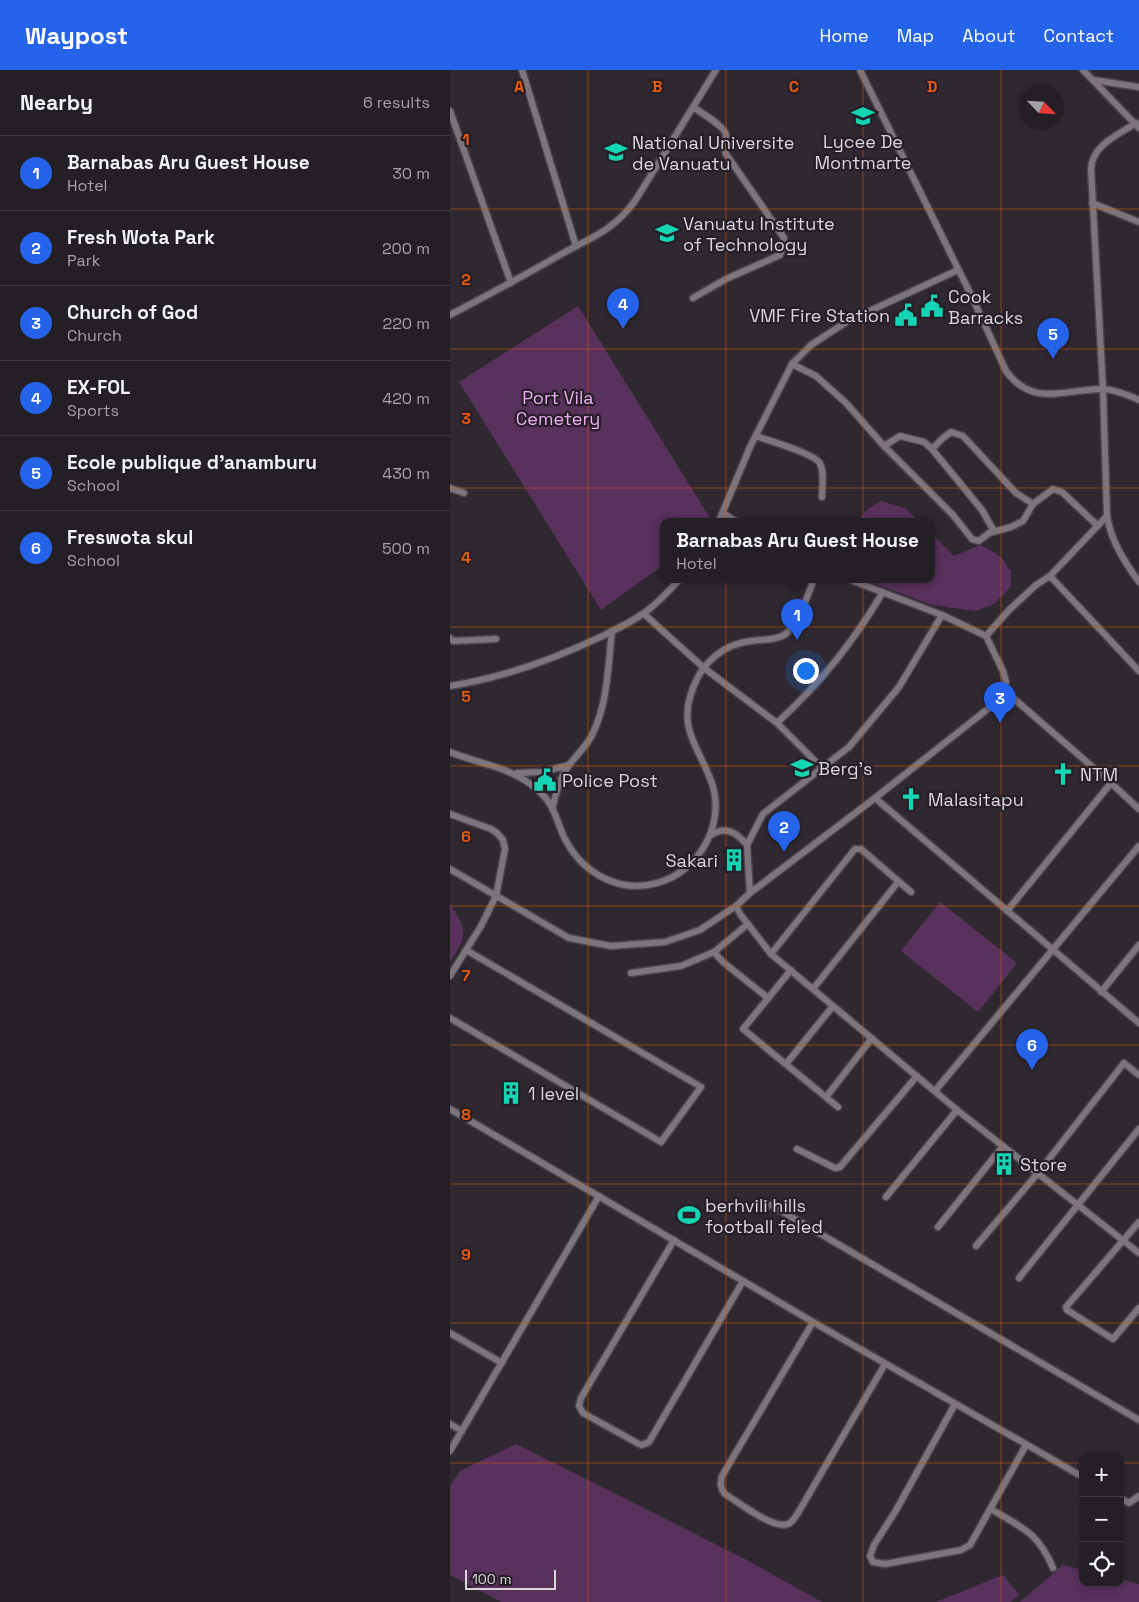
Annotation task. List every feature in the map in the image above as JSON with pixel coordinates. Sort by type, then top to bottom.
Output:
[{"type":"street","points":[[522,70],[576,246]]},
{"type":"street","points":[[450,316],[576,246],[602,234],[624,216],[716,70]]},
{"type":"street","points":[[860,70],[974,299],[1006,371],[1018,385],[1030,392],[1063,394],[1103,389],[1139,400]]},
{"type":"street","points":[[1083,70],[1137,125],[1100,147],[1095,152],[1091,164],[1103,389],[1107,516],[1110,534],[1123,559],[1139,582]]},
{"type":"street","points":[[1093,80],[1139,87]]},
{"type":"street","points":[[693,107],[725,130],[724,147],[726,154],[784,238],[780,255],[726,279],[693,298]]},
{"type":"street","points":[[450,111],[511,283]]},
{"type":"street","points":[[1092,203],[1139,222]]},
{"type":"street","points":[[720,518],[750,447],[792,364],[811,345],[848,320],[958,270]]},
{"type":"street","points":[[792,364],[816,376],[846,403],[884,446],[953,514],[972,539],[978,541],[989,533],[1011,527],[1023,521],[1033,504],[1053,489],[1062,492],[1098,526]]},
{"type":"street","points":[[932,449],[951,432],[963,436],[1016,493],[1033,504]]},
{"type":"street","points":[[756,436],[802,452],[818,462],[822,470],[822,497]]},
{"type":"street","points":[[884,446],[900,436],[924,442],[932,449],[982,510],[994,532]]},
{"type":"street","points":[[450,488],[464,493]]},
{"type":"street","points":[[723,513],[730,518]]},
{"type":"street","points":[[986,636],[1009,610],[1036,585],[1050,576],[1107,516]]},
{"type":"street","points":[[1050,576],[1139,671]]},
{"type":"street","points":[[450,686],[518,671],[571,650],[644,614],[676,583]]},
{"type":"street","points":[[450,752],[515,773],[541,792],[553,806],[565,839],[578,859],[591,871],[608,881],[626,886],[658,883],[681,872],[698,856],[711,835],[715,804],[712,782],[693,744],[688,729],[690,696],[698,677],[716,654],[727,647],[744,642],[772,639],[789,631],[796,621],[812,583]]},
{"type":"street","points":[[450,869],[569,938],[611,946],[666,942],[700,930],[736,906],[994,704],[1004,690],[1006,682],[1003,671],[986,636],[942,615],[859,583]]},
{"type":"street","points":[[777,723],[808,694],[840,657],[867,619],[883,592]]},
{"type":"street","points":[[644,614],[704,668],[777,723],[822,768]]},
{"type":"street","points":[[750,894],[747,845],[763,814],[849,747],[899,686],[942,615]]},
{"type":"street","points":[[553,806],[558,789],[569,765],[587,745],[598,723],[605,696],[612,631]]},
{"type":"street","points":[[450,638],[453,641],[496,639]]},
{"type":"street","points":[[1004,690],[1139,809]]},
{"type":"street","points":[[515,773],[542,772],[569,765]]},
{"type":"street","points":[[1006,911],[1111,783]]},
{"type":"street","points":[[876,798],[1139,1023]]},
{"type":"street","points":[[450,814],[498,833],[503,840],[505,849],[496,896],[481,926],[450,976]]},
{"type":"street","points":[[711,835],[718,831],[730,831],[747,845]]},
{"type":"street","points":[[935,1092],[1054,951],[1139,846]]},
{"type":"street","points":[[771,954],[855,849],[861,849],[911,892]]},
{"type":"street","points":[[813,989],[898,882]]},
{"type":"street","points":[[736,906],[771,954],[957,1110],[1139,1253]]},
{"type":"street","points":[[630,973],[681,966],[714,952],[748,924]]},
{"type":"street","points":[[1101,992],[1139,945]]},
{"type":"street","points":[[450,1018],[662,1142],[701,1087],[466,950]]},
{"type":"street","points":[[714,952],[723,962],[768,998]]},
{"type":"street","points":[[791,970],[743,1029],[838,1107]]},
{"type":"street","points":[[786,1064],[833,1006]]},
{"type":"street","points":[[826,1097],[872,1038]]},
{"type":"street","points":[[976,1246],[1038,1173],[1124,1063],[1139,1075]]},
{"type":"street","points":[[797,1149],[835,1168],[840,1167],[917,1076]]},
{"type":"street","points":[[450,1110],[885,1364],[1079,1475]]},
{"type":"street","points":[[886,1196],[957,1110]]},
{"type":"street","points":[[1019,1278],[1139,1129]]},
{"type":"street","points":[[938,1227],[1002,1146]]},
{"type":"street","points":[[450,1451],[600,1196]]},
{"type":"street","points":[[771,1205],[1139,1420]]},
{"type":"street","points":[[1139,1222],[1066,1307],[1067,1310],[1113,1339],[1139,1308]]},
{"type":"street","points":[[674,1240],[581,1398],[579,1406],[583,1413],[639,1444],[642,1445],[649,1442],[743,1280]]},
{"type":"street","points":[[813,1322],[720,1480],[725,1494],[774,1524],[787,1525],[792,1522],[885,1364]]},
{"type":"street","points":[[450,1333],[502,1363]]},
{"type":"street","points":[[955,1404],[895,1512],[874,1545],[870,1556],[878,1564],[961,1550],[970,1545],[1026,1445]]},
{"type":"street","points":[[450,1424],[462,1431]]},
{"type":"street","points":[[1124,1500],[1129,1503],[1139,1496]]},
{"type":"street","points":[[991,1509],[1034,1536],[1046,1551],[1053,1568]]},
{"type":"green space","name":"Port Vila Cemetery","points":[[578,306],[710,518],[660,518],[660,567],[601,610],[459,382]]},
{"type":"green space","points":[[881,501],[905,508],[916,518],[860,518],[868,509]]},
{"type":"green space","points":[[935,537],[954,556],[980,545],[997,554],[1004,561],[1008,569],[1011,570],[1011,587],[994,604],[976,611],[932,605],[874,583],[935,583]]},
{"type":"green space","points":[[940,902],[1017,963],[978,1012],[901,951]]},
{"type":"green space","points":[[450,904],[463,927],[464,933],[463,939],[450,962]]},
{"type":"green space","points":[[516,1444],[743,1558],[822,1602],[501,1602],[450,1575],[450,1486],[460,1471]]},
{"type":"green space","points":[[1063,1565],[1079,1569],[1079,1587],[1124,1587],[1124,1580],[1139,1584],[1139,1602],[1020,1602]]},
{"type":"green space","points":[[1003,1575],[1019,1595],[1011,1602],[936,1602]]},
{"type":"place","name":"Lycee De Montmarte","points":[[863,116]]},
{"type":"place","name":"National Universite de Vanuatu","points":[[616,152]]},
{"type":"place","name":"Vanuatu Institute of Technology","points":[[667,233]]},
{"type":"place","name":"Cook Barracks","points":[[932,306]]},
{"type":"place","name":"VMF Fire Station","points":[[906,315]]},
{"type":"place","name":"EX-FOL","points":[[623,329]]},
{"type":"place","name":"Ecole publique d'anamburu","points":[[1053,359]]},
{"type":"place","name":"Barnabas Aru Guest House","points":[[797,640]]},
{"type":"place","name":"Church of God","points":[[1000,723]]},
{"type":"place","name":"Berg's","points":[[802,768]]},
{"type":"place","name":"NTM","points":[[1063,774]]},
{"type":"place","name":"Police Post","points":[[545,780]]},
{"type":"place","name":"Malasitapu","points":[[911,799]]},
{"type":"place","name":"Fresh Wota Park","points":[[784,852]]},
{"type":"place","name":"Sakari","points":[[734,860]]},
{"type":"place","name":"Freswota skul","points":[[1032,1070]]},
{"type":"place","name":"1 level","points":[[511,1093]]},
{"type":"place","name":"Store","points":[[1004,1164]]},
{"type":"place","name":"berhvili hills football feled","points":[[689,1215]]}]
